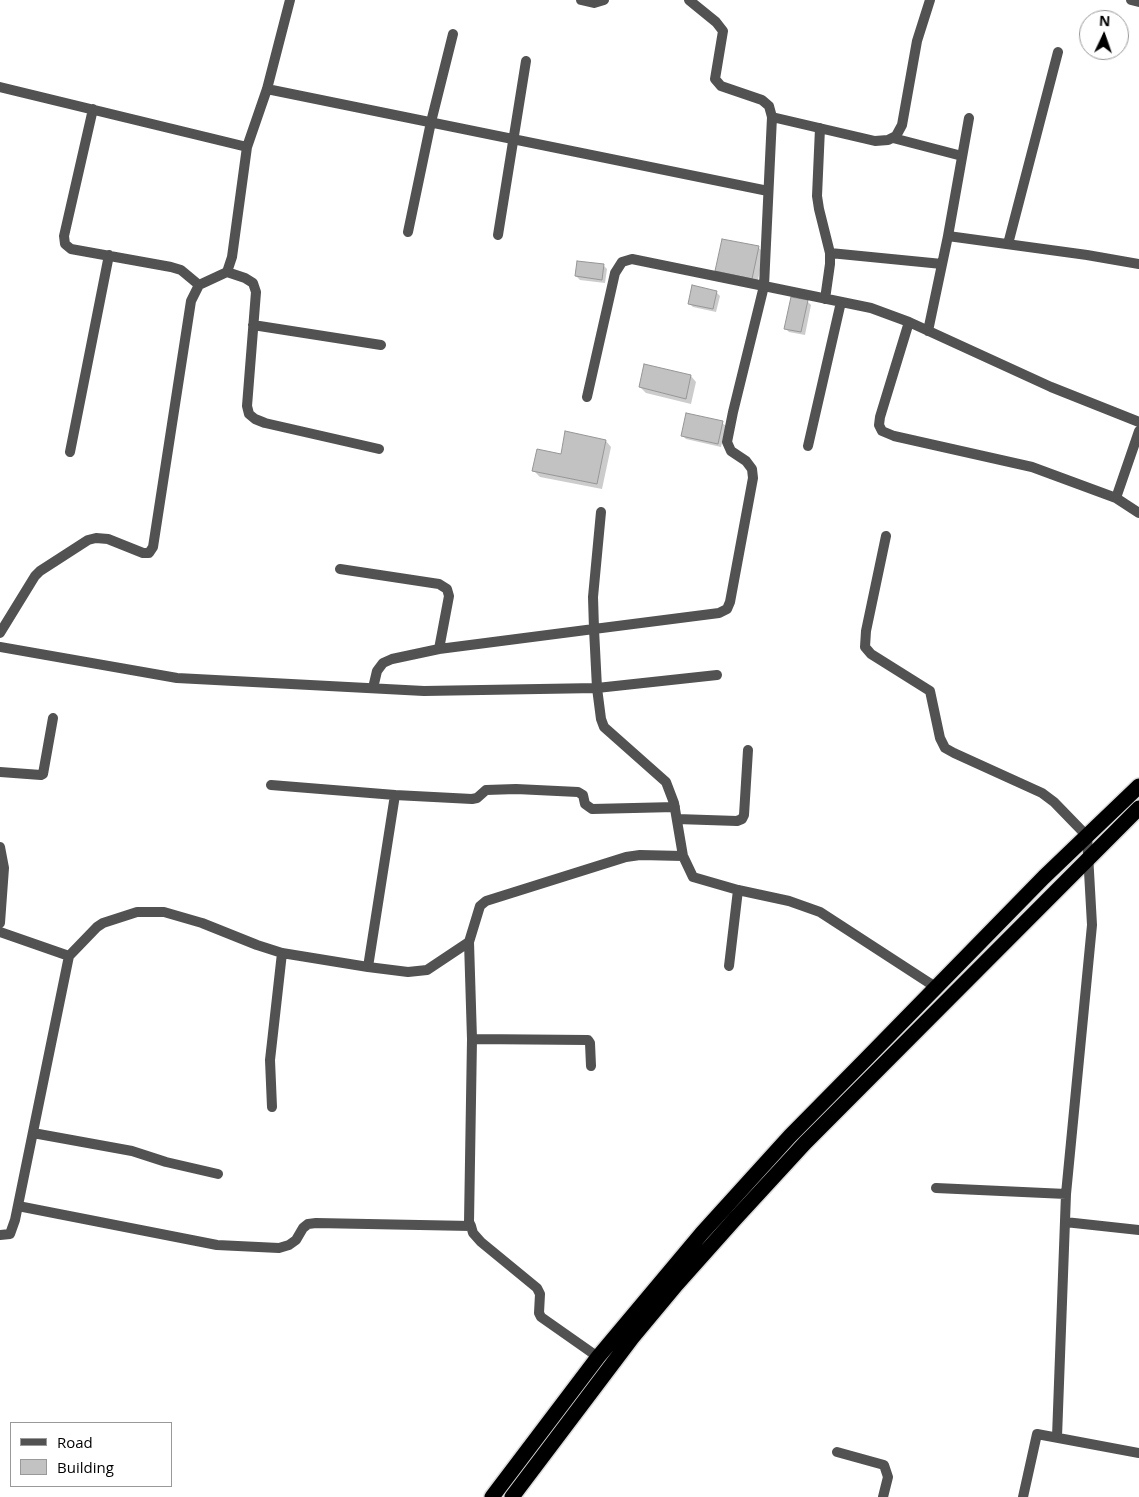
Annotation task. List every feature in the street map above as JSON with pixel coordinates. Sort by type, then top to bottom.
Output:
[{"type":"highway","points":[[492,1497],[598,1357],[708,1226],[790,1136],[1044,877],[1139,786]]},
{"type":"highway","points":[[512,1497],[632,1338],[735,1219],[806,1143],[1139,808]]},
{"type":"street","points":[[227,272],[232,256],[247,148],[267,89],[290,0]]},
{"type":"street","points":[[581,0],[594,3],[604,0]]},
{"type":"street","points":[[373,688],[377,671],[383,662],[392,659],[439,649],[719,613],[727,608],[730,602],[753,478],[752,468],[746,461],[731,451],[727,442],[732,412],[764,286],[772,116],[769,106],[762,100],[721,86],[715,79],[722,31],[716,22],[689,0]]},
{"type":"street","points":[[772,116],[875,141],[888,140],[896,136],[902,125],[917,42],[930,0]]},
{"type":"street","points":[[1131,0],[1139,2]]},
{"type":"street","points":[[408,232],[431,122],[453,34]]},
{"type":"street","points":[[1008,244],[1058,52]]},
{"type":"street","points":[[498,235],[526,61]]},
{"type":"street","points":[[0,87],[247,148]]},
{"type":"street","points":[[267,89],[768,191]]},
{"type":"street","points":[[93,109],[64,236],[65,244],[72,249],[181,270],[199,285]]},
{"type":"street","points":[[928,331],[948,236],[969,118]]},
{"type":"street","points":[[820,128],[817,196],[830,253],[825,299]]},
{"type":"street","points":[[893,138],[962,156]]},
{"type":"street","points":[[948,236],[1139,264]]},
{"type":"street","points":[[830,253],[942,264]]},
{"type":"street","points":[[70,452],[109,255]]},
{"type":"street","points":[[587,397],[615,272],[622,262],[632,259],[871,308],[909,322],[1051,387],[1139,422]]},
{"type":"street","points":[[0,633],[35,576],[88,540],[96,538],[108,539],[143,553],[150,552],[154,547],[191,301],[199,285],[227,272],[253,283],[256,292],[247,406],[249,414],[265,424],[379,449]]},
{"type":"street","points":[[808,446],[840,302]]},
{"type":"street","points":[[909,322],[880,417],[879,425],[882,431],[894,436],[1032,467],[1116,498],[1139,513]]},
{"type":"street","points":[[253,325],[381,344]]},
{"type":"street","points":[[1116,498],[1139,431]]},
{"type":"street","points":[[601,512],[593,598],[597,688],[601,719],[604,727],[666,782],[675,807],[683,856],[693,877],[738,890],[789,901],[820,912],[937,988]]},
{"type":"street","points":[[886,536],[866,631],[865,647],[871,654],[930,692],[940,738],[945,748],[1042,793],[1087,836],[1092,925],[1066,1194],[1057,1438]]},
{"type":"street","points":[[340,568],[438,584],[448,589],[449,596],[439,649]]},
{"type":"street","points":[[0,647],[177,678],[424,691],[597,688],[718,675]]},
{"type":"street","points":[[0,772],[43,774],[53,718]]},
{"type":"street","points":[[677,819],[737,821],[742,819],[744,815],[748,750]]},
{"type":"street","points":[[272,785],[472,799],[478,798],[486,790],[490,789],[578,792],[583,795],[585,804],[592,809],[675,807]]},
{"type":"street","points":[[368,967],[396,795]]},
{"type":"street","points":[[0,847],[4,868],[0,923]]},
{"type":"street","points":[[598,1357],[541,1317],[539,1312],[540,1294],[537,1288],[481,1242],[473,1233],[470,1202],[472,1039],[469,942],[480,906],[486,901],[626,857],[640,855],[683,856]]},
{"type":"street","points":[[729,966],[738,890]]},
{"type":"street","points":[[0,1235],[10,1234],[18,1206],[68,956],[103,923],[143,911],[164,912],[202,923],[257,945],[282,952],[408,972],[427,970],[469,942]]},
{"type":"street","points":[[0,932],[68,956]]},
{"type":"street","points":[[272,1107],[270,1060],[282,952]]},
{"type":"street","points":[[472,1039],[588,1040],[590,1043],[591,1066]]},
{"type":"street","points":[[33,1133],[132,1151],[166,1162],[218,1174]]},
{"type":"street","points":[[936,1188],[1066,1194]]},
{"type":"street","points":[[18,1206],[217,1245],[279,1248],[289,1245],[296,1240],[303,1228],[308,1224],[316,1223],[471,1226]]},
{"type":"street","points":[[1065,1222],[1139,1230]]},
{"type":"street","points":[[1022,1497],[1037,1434],[1139,1452]]},
{"type":"street","points":[[837,1452],[884,1465],[888,1477],[884,1497]]},
{"type":"building","points":[[722,239],[759,246],[752,279],[715,271]]},
{"type":"building","points":[[577,261],[604,264],[602,280],[575,276]]},
{"type":"building","points":[[692,285],[717,291],[713,309],[688,304]]},
{"type":"building","points":[[791,297],[808,300],[801,332],[784,329]]},
{"type":"building","points":[[644,364],[691,375],[686,399],[639,387]]},
{"type":"building","points":[[686,413],[723,421],[718,444],[681,436]]},
{"type":"building","points":[[565,431],[606,440],[597,484],[532,471],[537,449],[561,454]]}]
